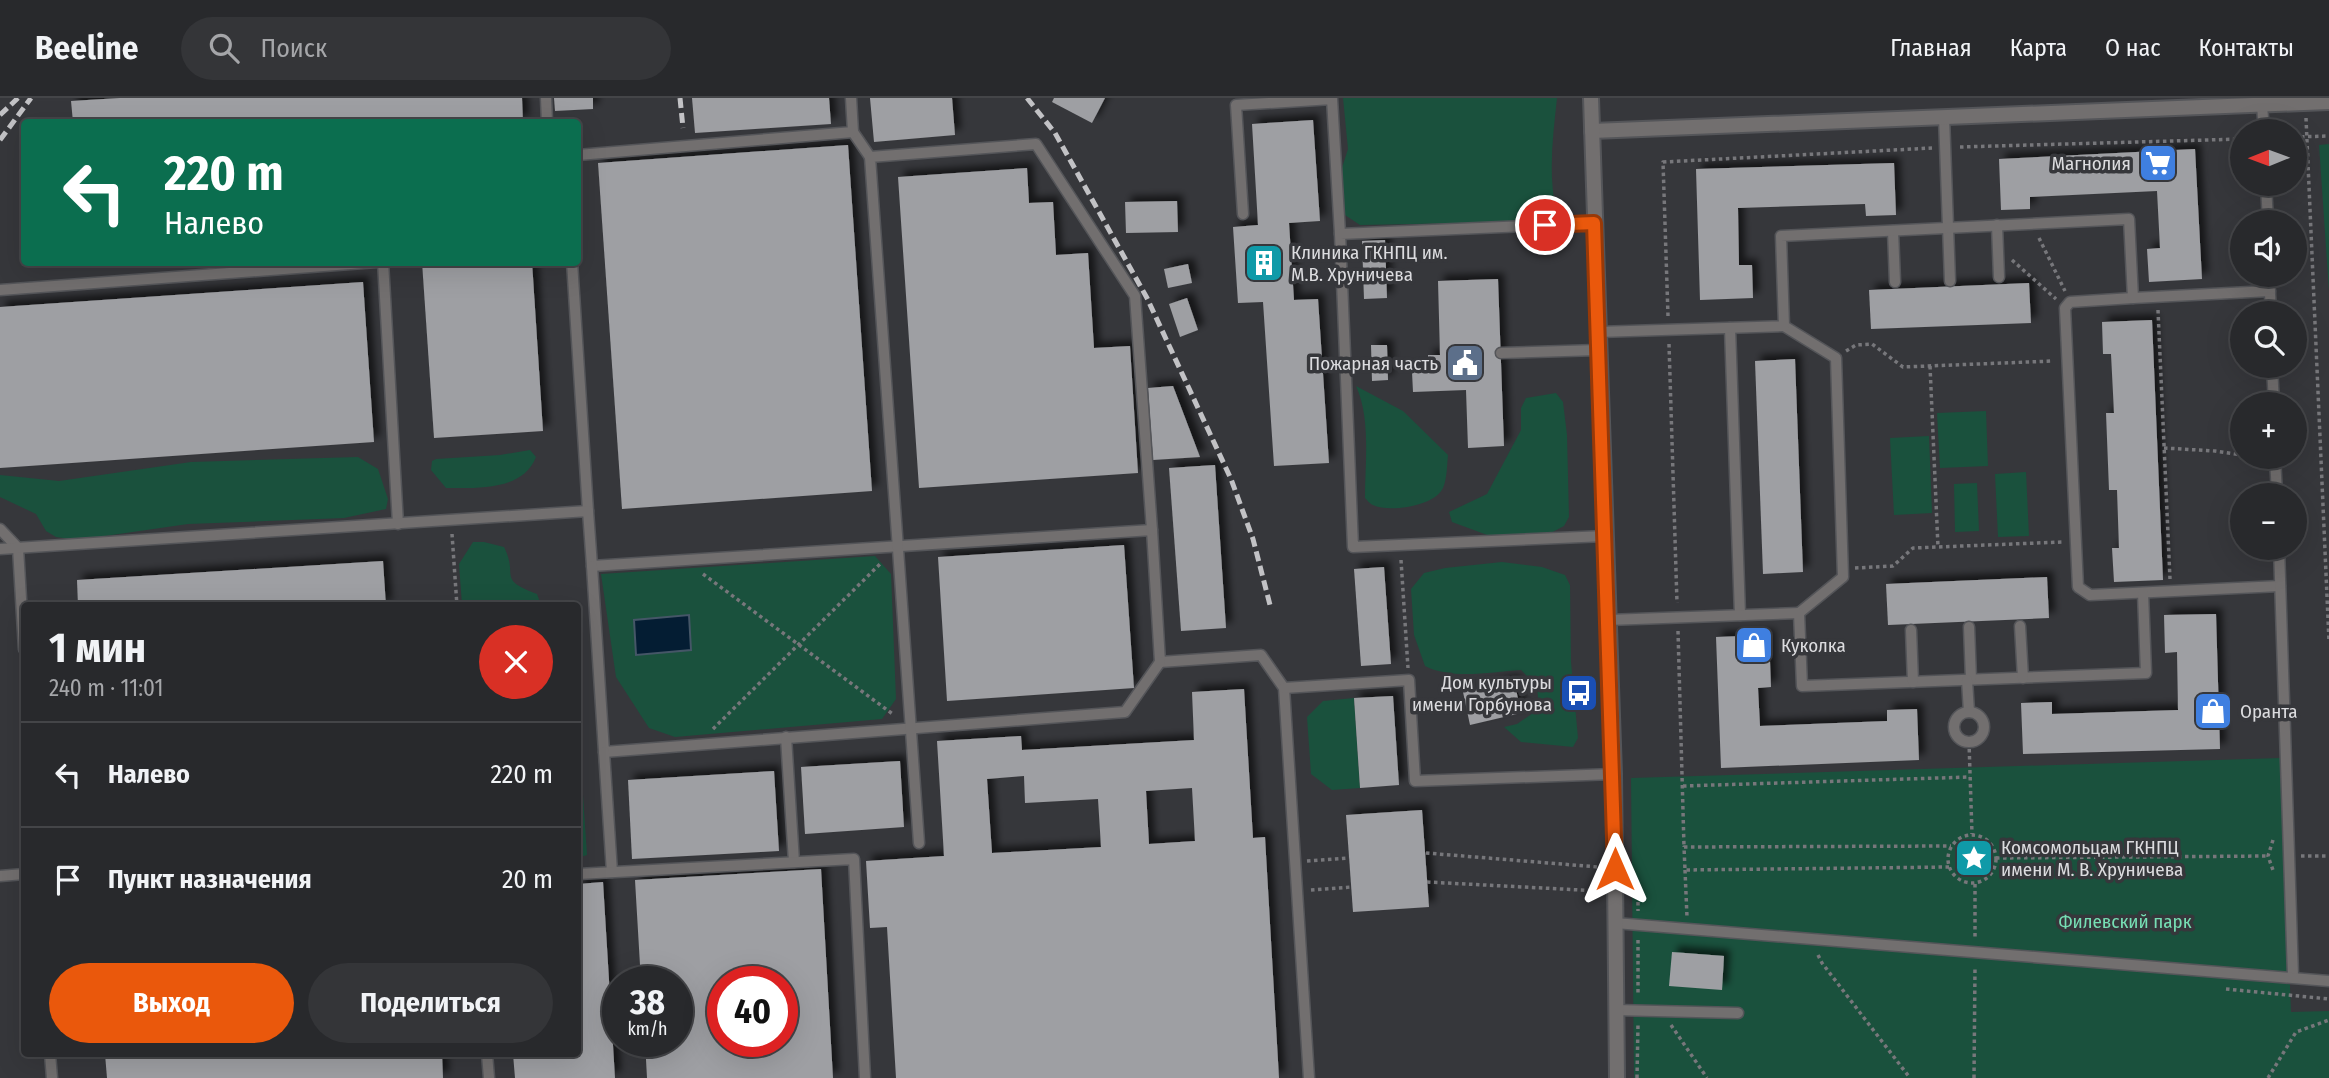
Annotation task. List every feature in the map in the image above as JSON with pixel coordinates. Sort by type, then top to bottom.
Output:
[{"type":"street","points":[[1591,98],[1614,774],[1617,1078]]},
{"type":"street","points":[[1592,131],[1944,117],[2177,103],[2262,105],[2287,101],[2329,102]]},
{"type":"lane","points":[[546,98],[547,119]]},
{"type":"lane","points":[[851,98],[853,132],[870,157],[919,843]]},
{"type":"lane","points":[[1242,214],[1236,105],[1332,99],[1353,547],[1605,536]]},
{"type":"lane","points":[[2262,105],[2263,119]]},
{"type":"lane","points":[[1944,117],[1950,281]]},
{"type":"lane","points":[[581,155],[853,132]]},
{"type":"lane","points":[[604,752],[1125,712],[1160,662],[1135,296],[1036,144],[870,157]]},
{"type":"lane","points":[[1784,326],[1781,236],[2129,219],[2133,298]]},
{"type":"lane","points":[[1340,234],[1594,223]]},
{"type":"lane","points":[[1997,225],[1999,277]]},
{"type":"lane","points":[[1893,231],[1895,282]]},
{"type":"lane","points":[[0,290],[323,266]]},
{"type":"lane","points":[[383,266],[398,524]]},
{"type":"lane","points":[[572,266],[612,872]]},
{"type":"lane","points":[[2270,287],[2270,301]]},
{"type":"lane","points":[[2270,292],[2133,298],[2068,305],[2068,360],[2078,587],[2090,595],[2280,586]]},
{"type":"lane","points":[[1598,332],[1784,326],[1836,358],[1843,576],[1799,613],[1608,620]]},
{"type":"lane","points":[[1730,328],[1740,615]]},
{"type":"lane","points":[[1501,353],[1598,350]]},
{"type":"lane","points":[[0,549],[588,512]]},
{"type":"lane","points":[[0,528],[18,548],[21,602]]},
{"type":"lane","points":[[592,566],[1152,530]]},
{"type":"lane","points":[[2279,560],[2293,976]]},
{"type":"lane","points":[[1799,613],[1802,686],[2146,673],[2143,593]]},
{"type":"lane","points":[[2020,626],[2023,678]]},
{"type":"lane","points":[[1969,628],[1969,712]]},
{"type":"lane","points":[[1911,630],[1913,682]]},
{"type":"lane","points":[[1160,662],[1261,655],[1284,688],[1309,1078]]},
{"type":"lane","points":[[1284,688],[1409,680],[1415,781],[1614,774]]},
{"type":"lane","points":[[1969,712],[1975,713],[1983,723],[1981,736],[1969,742],[1958,737],[1955,731],[1957,718],[1969,712]]},
{"type":"lane","points":[[786,737],[794,862]]},
{"type":"lane","points":[[581,874],[853,859],[865,1078]]},
{"type":"lane","points":[[0,876],[21,874]]},
{"type":"lane","points":[[1615,923],[2329,981]]},
{"type":"lane","points":[[1615,1010],[1738,1013]]},
{"type":"lane","points":[[50,1057],[52,1078]]},
{"type":"lane","points":[[487,1057],[489,1078]]},
{"type":"path","points":[[2305,103],[2306,119]]},
{"type":"path","points":[[2329,136],[2307,137],[2329,642]]},
{"type":"path","points":[[2033,223],[2068,305]]},
{"type":"path","points":[[1998,247],[2068,305]]},
{"type":"path","points":[[2158,297],[2171,592]]},
{"type":"path","points":[[1836,358],[1856,345],[1872,344],[1903,367],[2068,360]]},
{"type":"path","points":[[1930,366],[1938,547]]},
{"type":"path","points":[[2164,448],[2230,454]]},
{"type":"path","points":[[451,520],[457,602]]},
{"type":"path","points":[[1843,568],[1893,566],[1913,548],[2076,541]]},
{"type":"path","points":[[1400,545],[1409,680]]},
{"type":"path","points":[[696,745],[899,546]]},
{"type":"path","points":[[684,560],[911,727]]},
{"type":"path","points":[[1969,742],[1972,834]]},
{"type":"path","points":[[1683,786],[1970,777]]},
{"type":"path","points":[[1972,834],[1984,837],[1993,846],[1996,858],[1990,876],[1975,884],[1954,876],[1947,856],[1951,846],[1960,837],[1972,834]]},
{"type":"path","points":[[1687,930],[1684,847],[1951,846]]},
{"type":"path","points":[[1426,853],[1615,869]]},
{"type":"path","points":[[1996,858],[2268,856]]},
{"type":"path","points":[[2289,856],[2327,856]]},
{"type":"path","points":[[1295,862],[1349,858]]},
{"type":"path","points":[[1685,870],[1949,867]]},
{"type":"path","points":[[1427,882],[1638,894],[1637,1078]]},
{"type":"path","points":[[1974,1078],[1975,884]]},
{"type":"path","points":[[1297,891],[1351,887]]},
{"type":"path","points":[[1818,955],[1910,1078]]},
{"type":"path","points":[[1660,1010],[1707,1078]]},
{"type":"path","points":[[2268,1078],[2296,1032],[2329,1020]]},
{"type":"green space","points":[[1343,98],[1557,98],[1552,168],[1556,210],[1513,222],[1360,225],[1342,213],[1341,171],[1348,149]]},
{"type":"green space","points":[[2329,144],[2329,291],[2319,145]]},
{"type":"green space","points":[[1356,386],[1403,411],[1448,455],[1443,488],[1431,499],[1411,506],[1390,508],[1372,504],[1365,498],[1364,412]]},
{"type":"green space","points":[[1556,393],[1563,402],[1567,435],[1569,517],[1564,526],[1545,536],[1490,536],[1452,522],[1449,512],[1487,494],[1521,430],[1521,408],[1526,398]]},
{"type":"green space","points":[[1986,411],[1988,466],[1940,468],[1937,413]]},
{"type":"green space","points":[[1929,436],[1932,513],[1894,515],[1890,438]]},
{"type":"green space","points":[[530,450],[536,457],[530,468],[510,482],[498,485],[446,488],[431,470],[432,461],[436,459],[500,455]]},
{"type":"green space","points":[[358,457],[378,469],[388,499],[386,509],[344,518],[188,524],[77,540],[56,537],[46,531],[36,514],[0,497],[0,475],[59,481],[191,462]]},
{"type":"green space","points":[[2026,472],[2029,536],[1998,537],[1995,474]]},
{"type":"green space","points":[[1977,483],[1979,531],[1955,532],[1954,484]]},
{"type":"green space","points":[[473,542],[504,547],[512,580],[537,594],[540,602],[462,602],[459,564]]},
{"type":"green space","points":[[875,556],[891,574],[896,699],[882,719],[675,737],[649,728],[616,677],[601,574]]},
{"type":"green space","points":[[1502,562],[1542,567],[1565,575],[1570,585],[1571,662],[1578,738],[1573,747],[1521,742],[1504,727],[1517,724],[1539,709],[1537,686],[1521,670],[1460,674],[1425,666],[1414,635],[1411,589],[1424,573]]},
{"type":"green space","points":[[1354,698],[1360,788],[1332,790],[1311,774],[1307,717],[1323,701]]},
{"type":"green space","name":"Филевский парк","points":[[2281,758],[2291,1012],[2329,1011],[2329,1078],[1634,1078],[1631,778]]},
{"type":"green space","points":[[581,780],[582,780],[587,855],[581,857]]},
{"type":"water","points":[[689,615],[691,650],[636,655],[634,620]]},
{"type":"building","points":[[120,98],[522,98],[523,119],[73,119],[71,101]]},
{"type":"building","points":[[554,98],[593,98],[593,109],[555,111]]},
{"type":"building","points":[[692,98],[829,98],[831,124],[695,133]]},
{"type":"building","points":[[870,98],[952,98],[955,135],[874,142]]},
{"type":"building","points":[[1054,98],[1105,98],[1092,123],[1052,102]]},
{"type":"building","points":[[1313,120],[1320,221],[1289,223],[1294,300],[1318,299],[1329,463],[1274,466],[1263,302],[1238,303],[1233,227],[1258,225],[1252,124]]},
{"type":"building","points":[[848,145],[872,491],[622,509],[598,163]]},
{"type":"building","points":[[2195,149],[2202,279],[2149,282],[2147,249],[2160,248],[2157,191],[2030,197],[2030,209],[2001,210],[1999,159]]},
{"type":"building","points":[[1894,163],[1896,215],[1866,216],[1865,204],[1738,208],[1739,265],[1752,265],[1753,298],[1700,300],[1696,169]]},
{"type":"building","points":[[1027,168],[1029,203],[1053,202],[1056,255],[1088,253],[1094,348],[1130,346],[1138,473],[919,488],[898,177]]},
{"type":"building","points":[[1177,201],[1178,232],[1126,233],[1125,202]]},
{"type":"building","points":[[1385,240],[1387,298],[1364,299],[1362,241]]},
{"type":"building","points":[[1188,264],[1192,283],[1168,288],[1164,269]]},
{"type":"building","points":[[422,266],[532,266],[543,431],[434,438]]},
{"type":"building","name":"Пожарная часть","points":[[1498,279],[1504,446],[1468,448],[1466,390],[1413,392],[1412,372],[1428,371],[1428,355],[1440,355],[1438,281]]},
{"type":"building","points":[[363,282],[374,442],[0,468],[0,307]]},
{"type":"building","points":[[2029,283],[2031,323],[1871,329],[1869,290]]},
{"type":"building","points":[[1187,298],[1198,330],[1180,337],[1169,304]]},
{"type":"building","points":[[2152,320],[2163,580],[2114,582],[2112,548],[2119,548],[2117,490],[2109,490],[2106,413],[2114,413],[2111,354],[2103,354],[2102,322]]},
{"type":"building","points":[[1371,345],[1387,345],[1388,380],[1372,381]]},
{"type":"building","points":[[1795,359],[1803,572],[1763,574],[1755,361]]},
{"type":"building","points":[[1173,386],[1200,457],[1153,460],[1148,388]]},
{"type":"building","points":[[1215,465],[1226,628],[1181,631],[1169,468]]},
{"type":"building","points":[[1124,545],[1134,688],[947,701],[938,557]]},
{"type":"building","points":[[383,561],[386,602],[78,602],[77,580]]},
{"type":"building","points":[[1384,567],[1391,664],[1361,666],[1354,569]]},
{"type":"building","points":[[2047,577],[2049,618],[1888,625],[1886,584]]},
{"type":"building","points":[[2216,614],[2220,749],[2023,754],[2021,703],[2052,702],[2052,714],[2178,710],[2177,652],[2165,653],[2164,615]]},
{"type":"building","points":[[1769,635],[1771,687],[1758,688],[1760,726],[1887,721],[1887,710],[1917,709],[1919,760],[1721,768],[1716,637]]},
{"type":"building","points":[[1514,680],[1521,713],[1470,725],[1463,692]]},
{"type":"building","points":[[1244,689],[1253,838],[1265,837],[1279,1078],[896,1078],[887,927],[870,928],[866,861],[944,856],[937,741],[1021,736],[1022,750],[1194,740],[1192,692]],"holes":[[[1024,776],[1025,803],[1098,799],[1101,847],[992,853],[987,779]],[[1192,788],[1195,841],[1149,844],[1146,791]]]},
{"type":"building","points":[[1393,696],[1399,785],[1360,788],[1354,698]]},
{"type":"building","points":[[900,761],[904,827],[805,834],[801,767]]},
{"type":"building","points":[[774,771],[779,851],[632,859],[628,780]]},
{"type":"building","points":[[1422,810],[1429,907],[1353,912],[1346,815]]},
{"type":"building","points":[[821,869],[833,1078],[647,1078],[646,1057],[693,1057],[693,966],[640,966],[635,880]]},
{"type":"building","points":[[603,882],[608,966],[602,966],[602,1057],[614,1057],[615,1078],[515,1078],[513,1057],[581,1057],[581,884]]},
{"type":"building","points":[[1672,952],[1724,956],[1722,990],[1669,986]]},
{"type":"building","points":[[105,1057],[442,1057],[443,1078],[107,1078]]},
{"type":"railway","points":[[0,115],[18,98]]},
{"type":"railway","points":[[0,140],[31,98]]},
{"type":"railway","points":[[680,98],[683,128]]},
{"type":"railway","points":[[1027,98],[1055,133],[1147,298],[1231,479],[1253,539],[1270,605]]},
{"type":"place","name":"Магнолия","points":[[2158,163]]},
{"type":"place","name":"Клиника ГКНПЦ им. М.В. Хруничева","points":[[1264,263]]},
{"type":"place","name":"Пожарная часть","points":[[1465,363]]},
{"type":"place","name":"Куколка","points":[[1754,645]]},
{"type":"place","name":"Дом культуры имени Горбунова","points":[[1579,693]]},
{"type":"place","name":"Оранта","points":[[2213,711]]},
{"type":"place","name":"Комсомольцам ГКНПЦ имени М. В. Хруничева","points":[[1974,858]]},
{"type":"route","points":[[1545,225],[1594,223],[1615,869]]}]
